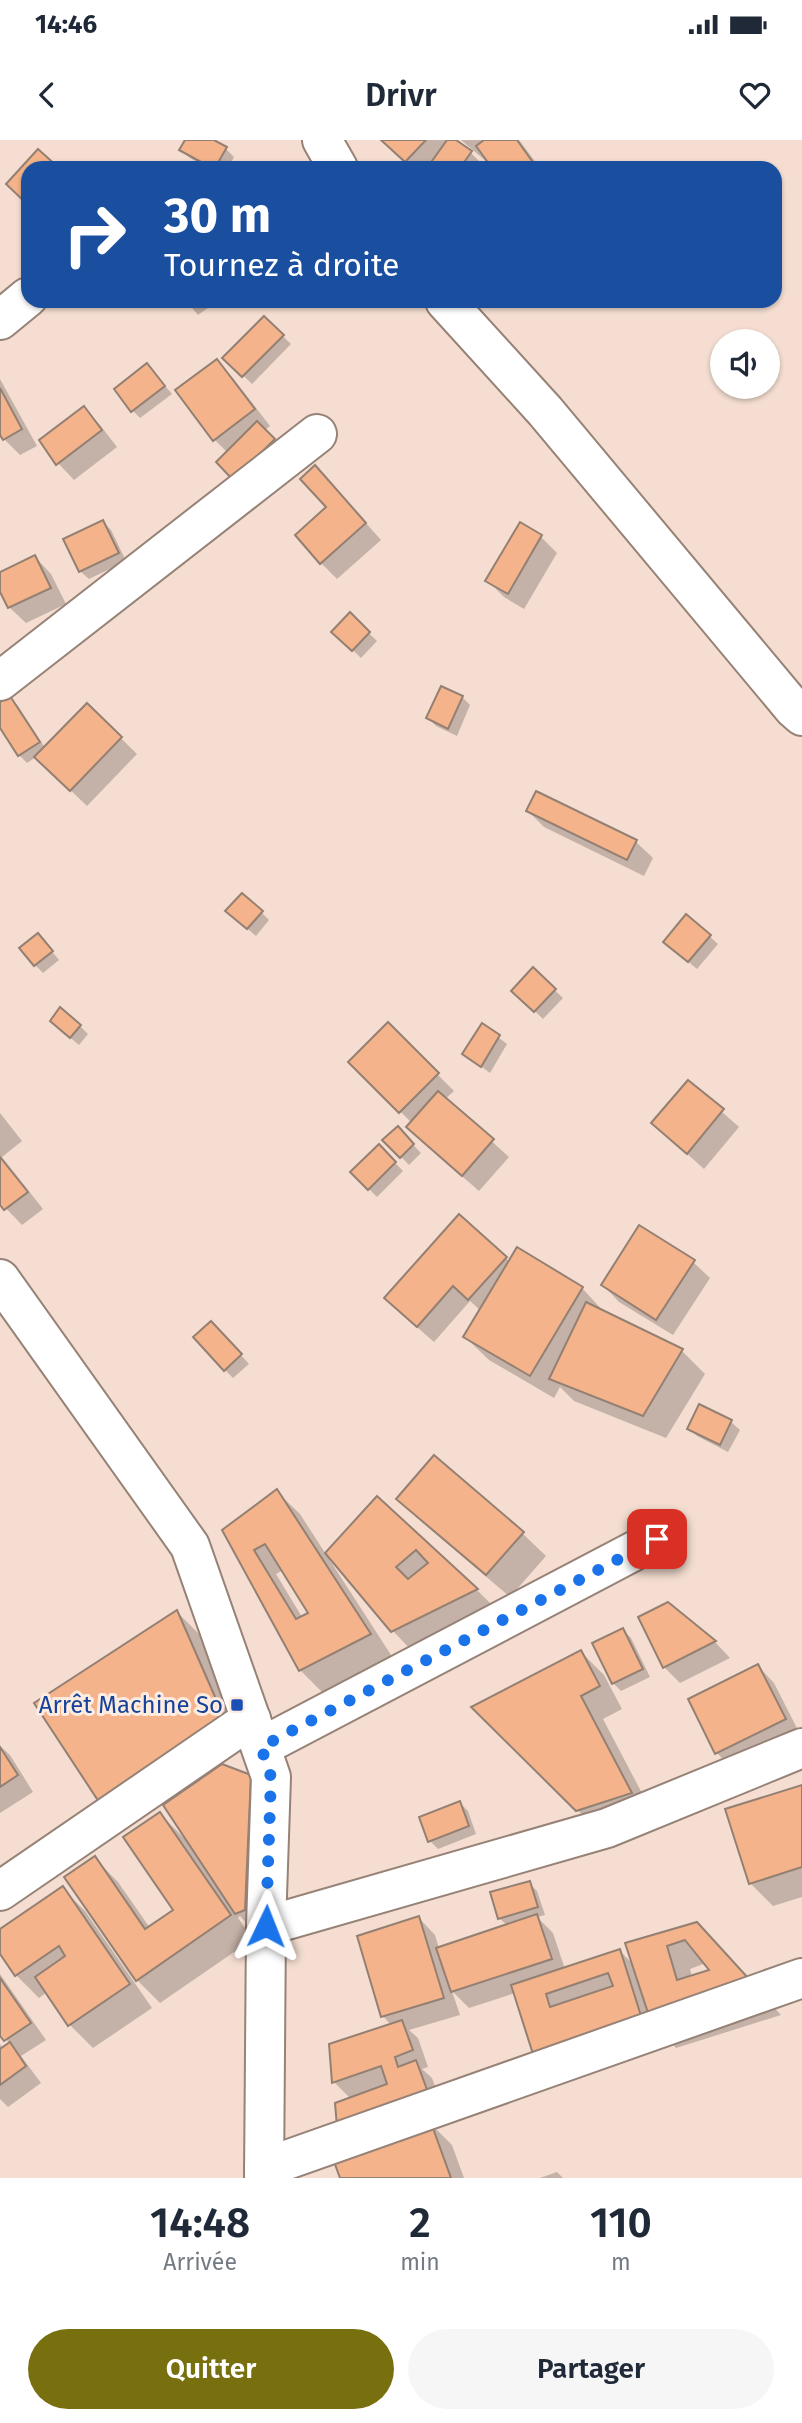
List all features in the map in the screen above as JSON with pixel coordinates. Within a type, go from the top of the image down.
[{"type":"street","points":[[322,140],[334,161]]},
{"type":"street","points":[[0,320],[21,304]]},
{"type":"street","points":[[451,308],[545,411],[802,716]]},
{"type":"street","points":[[0,681],[317,434]]},
{"type":"street","points":[[0,1279],[190,1546],[271,1777],[266,1926],[264,2173],[802,1978]]},
{"type":"street","points":[[0,1891],[256,1733],[657,1539]]},
{"type":"street","points":[[266,1926],[607,1828],[802,1748]]},
{"type":"building","points":[[185,140],[214,140],[227,147],[219,161],[199,161],[179,150]]},
{"type":"building","points":[[381,140],[426,140],[404,161]]},
{"type":"building","points":[[447,140],[456,140],[472,151],[465,161],[432,161]]},
{"type":"building","points":[[484,140],[517,140],[532,161],[487,161],[476,146]]},
{"type":"building","points":[[38,149],[51,161],[27,161]]},
{"type":"building","points":[[21,168],[21,198],[6,184]]},
{"type":"building","points":[[264,316],[284,335],[242,377],[222,358]]},
{"type":"building","points":[[217,359],[255,409],[213,441],[175,390]]},
{"type":"building","points":[[147,363],[165,386],[131,412],[114,389]]},
{"type":"building","points":[[0,388],[22,429],[3,440],[0,435]]},
{"type":"building","points":[[84,406],[102,430],[56,465],[39,440]]},
{"type":"building","points":[[257,421],[275,439],[233,480],[216,462]]},
{"type":"building","points":[[315,465],[366,523],[320,564],[295,535],[326,507],[300,479]]},
{"type":"building","points":[[103,520],[119,553],[79,572],[63,539]]},
{"type":"building","points":[[520,522],[542,535],[508,594],[485,581]]},
{"type":"building","points":[[35,555],[51,588],[8,608],[0,592],[0,572]]},
{"type":"building","points":[[350,612],[370,632],[352,651],[331,632]]},
{"type":"building","points":[[441,686],[463,696],[448,729],[426,718]]},
{"type":"building","points":[[10,696],[40,742],[18,756],[0,728],[0,702]]},
{"type":"building","points":[[87,703],[122,737],[70,791],[34,757]]},
{"type":"building","points":[[536,791],[637,840],[627,860],[526,811]]},
{"type":"building","points":[[242,893],[263,911],[247,929],[225,911]]},
{"type":"building","points":[[686,914],[711,935],[688,962],[663,942]]},
{"type":"building","points":[[38,933],[53,951],[34,966],[19,948]]},
{"type":"building","points":[[533,967],[556,989],[534,1012],[511,991]]},
{"type":"building","points":[[60,1007],[81,1025],[70,1038],[50,1021]]},
{"type":"building","points":[[388,1022],[439,1073],[399,1113],[348,1062]]},
{"type":"building","points":[[482,1023],[500,1035],[481,1067],[462,1054]]},
{"type":"building","points":[[688,1080],[724,1109],[687,1154],[651,1123]]},
{"type":"building","points":[[438,1091],[494,1139],[462,1176],[406,1127]]},
{"type":"building","points":[[398,1126],[414,1144],[400,1158],[382,1140]]},
{"type":"building","points":[[379,1144],[396,1162],[368,1190],[350,1172]]},
{"type":"building","points":[[0,1157],[28,1192],[4,1210],[0,1205]]},
{"type":"building","points":[[459,1214],[507,1257],[468,1300],[453,1286],[417,1327],[384,1298]]},
{"type":"building","points":[[639,1225],[695,1260],[656,1320],[601,1285]]},
{"type":"building","points":[[517,1247],[583,1287],[530,1376],[463,1337]]},
{"type":"building","points":[[586,1302],[683,1349],[643,1416],[549,1379]]},
{"type":"building","points":[[211,1321],[242,1354],[224,1371],[193,1337]]},
{"type":"building","points":[[699,1404],[732,1420],[720,1445],[687,1429]]},
{"type":"building","points":[[434,1455],[524,1532],[486,1575],[396,1499]]},
{"type":"building","points":[[277,1489],[371,1634],[299,1671],[222,1530]],"holes":[[[265,1544],[308,1613],[296,1619],[254,1550]]]},
{"type":"building","points":[[377,1496],[478,1589],[391,1632],[325,1553]],"holes":[[[416,1550],[428,1563],[408,1579],[396,1567]]]},
{"type":"building","points":[[668,1602],[716,1641],[663,1668],[638,1617]]},
{"type":"building","points":[[177,1610],[223,1715],[99,1802],[34,1703]]},
{"type":"building","points":[[623,1628],[643,1669],[612,1684],[592,1643]]},
{"type":"building","points":[[581,1650],[600,1686],[581,1696],[632,1793],[576,1811],[471,1707]]},
{"type":"building","points":[[758,1664],[786,1719],[715,1754],[688,1699]]},
{"type":"building","points":[[0,1747],[18,1775],[0,1787]]},
{"type":"building","points":[[222,1764],[251,1775],[245,1910],[235,1914],[163,1805]]},
{"type":"building","points":[[802,1785],[802,1867],[749,1884],[725,1809]]},
{"type":"building","points":[[460,1801],[469,1826],[428,1842],[419,1817]]},
{"type":"building","points":[[160,1812],[231,1915],[136,1981],[64,1877],[95,1856],[145,1929],[173,1910],[123,1837]]},
{"type":"building","points":[[530,1881],[538,1907],[498,1919],[490,1892]]},
{"type":"building","points":[[63,1886],[130,1984],[68,2026],[35,1977],[65,1956],[59,1946],[15,1976],[0,1954],[0,1929]]},
{"type":"building","points":[[537,1914],[552,1959],[451,1992],[436,1948]]},
{"type":"building","points":[[419,1916],[444,1998],[381,2017],[357,1936]]},
{"type":"building","points":[[697,1922],[760,1991],[652,2025],[625,1943]],"holes":[[[685,1940],[709,1970],[677,1980],[667,1946]]]},
{"type":"building","points":[[620,1949],[642,2019],[533,2054],[511,1985]],"holes":[[[608,1973],[613,1986],[550,2007],[546,1994]]]},
{"type":"building","points":[[0,1978],[31,2023],[4,2041],[0,2036]]},
{"type":"building","points":[[402,2020],[413,2050],[395,2057],[398,2067],[416,2060],[429,2095],[337,2127],[335,2103],[387,2084],[381,2066],[332,2083],[329,2044]]},
{"type":"building","points":[[10,2042],[26,2066],[0,2085],[0,2049]]},
{"type":"building","points":[[430,2120],[451,2178],[340,2178],[332,2156]]},
{"type":"place","name":"Arrêt Machine So","points":[[237,1705]]},
{"type":"route","points":[[266,1926],[271,1777],[261,1747],[657,1539]]}]
